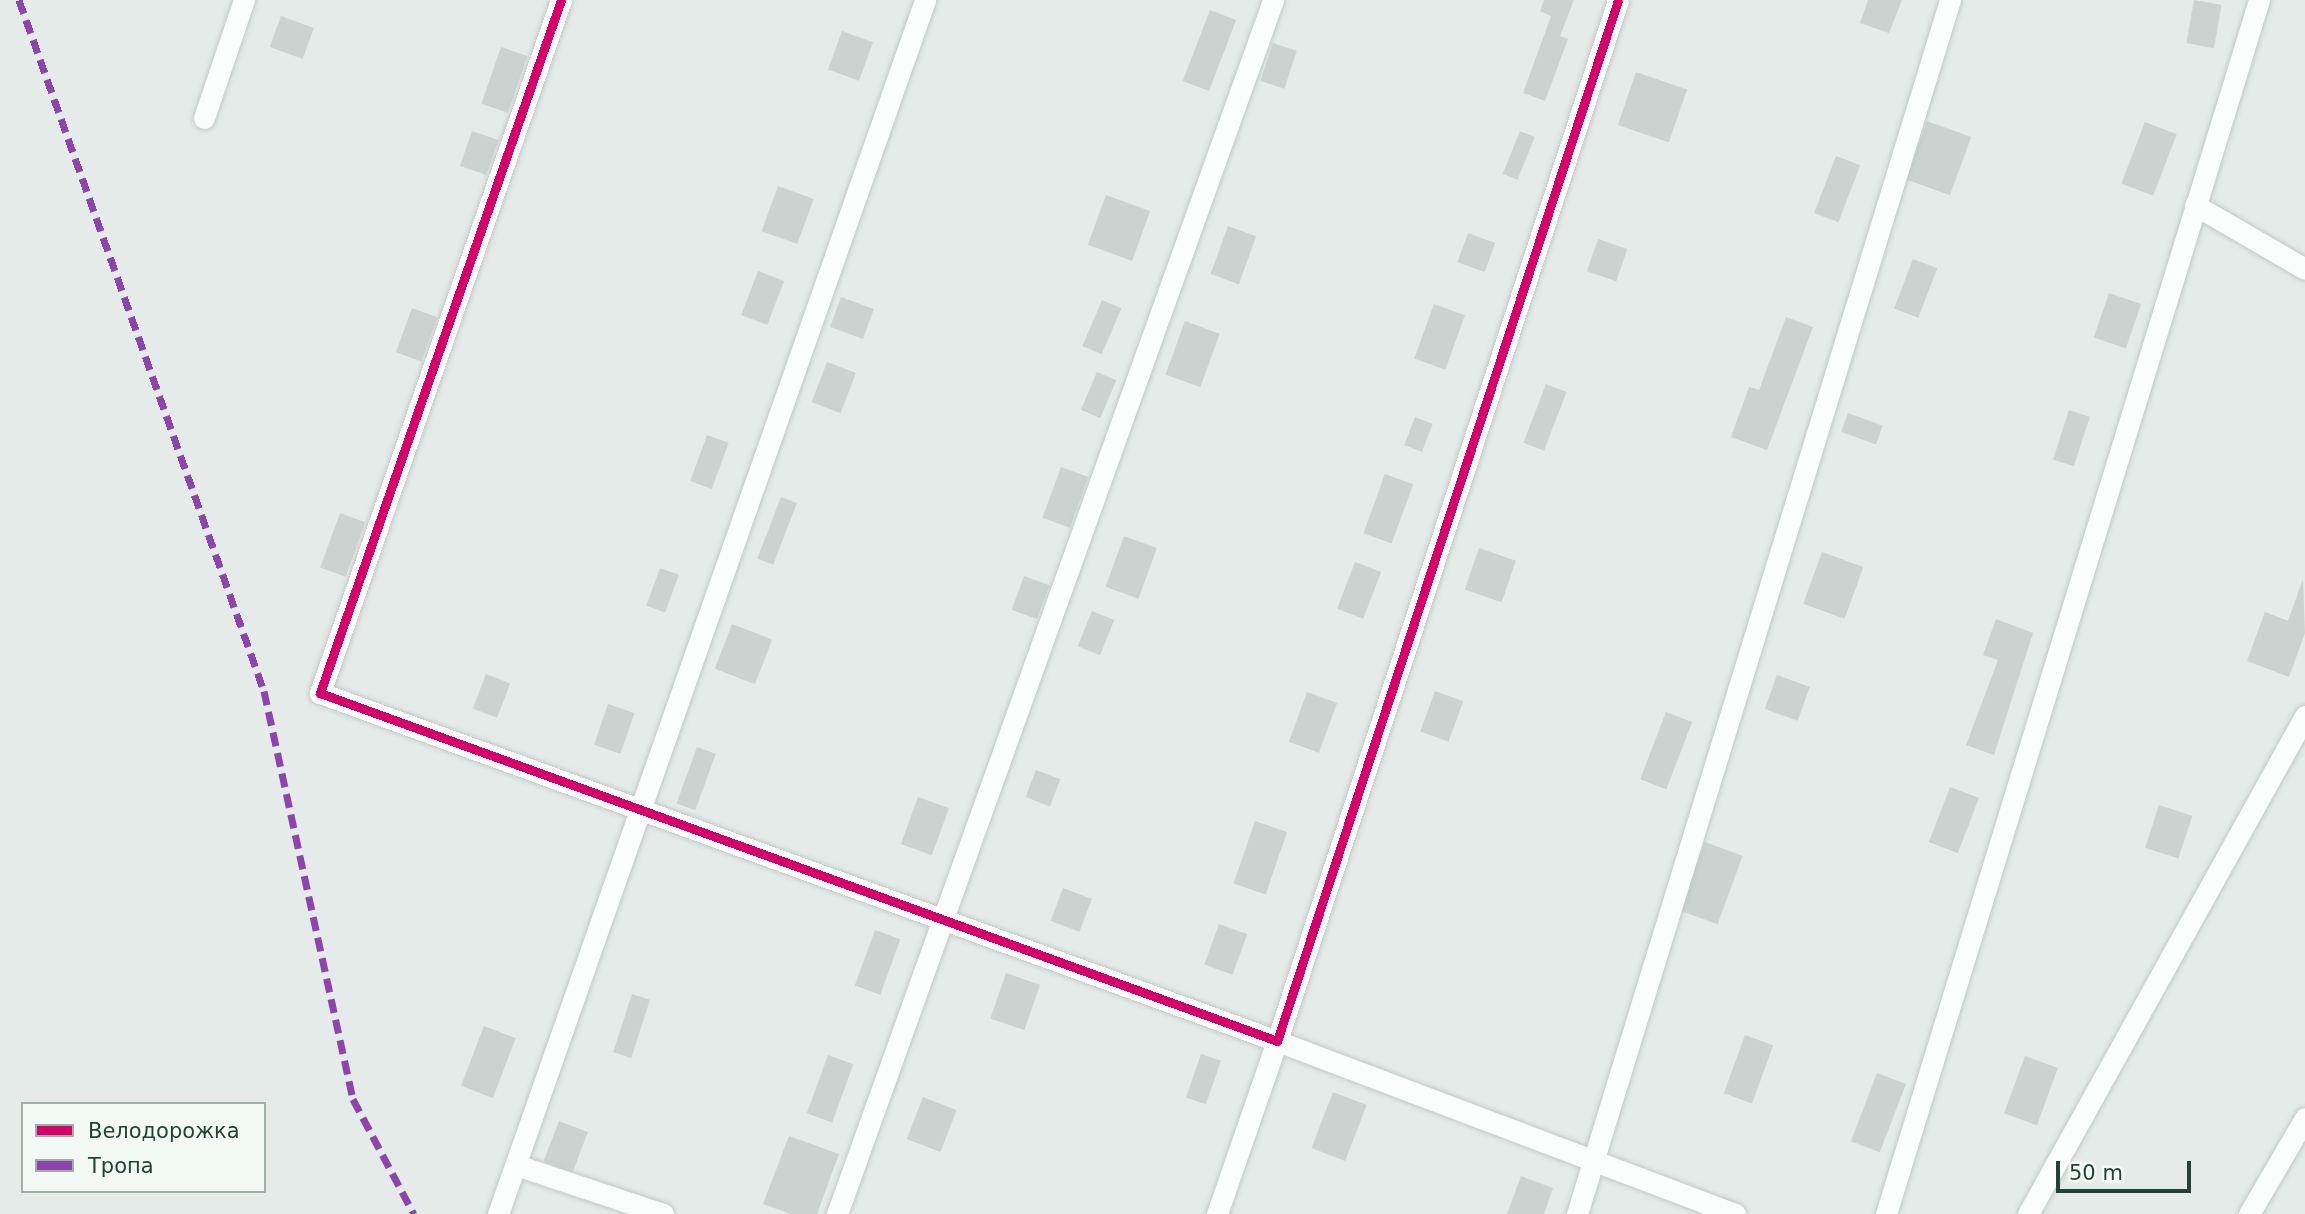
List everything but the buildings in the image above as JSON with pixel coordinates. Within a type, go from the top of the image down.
[{"type":"street","points":[[204,118],[244,0]]},
{"type":"street","points":[[561,0],[320,693],[943,917],[1735,1214]]},
{"type":"street","points":[[498,1214],[643,809],[925,0]]},
{"type":"street","points":[[837,1214],[1273,0]]},
{"type":"street","points":[[1217,1214],[1277,1041],[1619,0]]},
{"type":"street","points":[[1577,1214],[1950,0]]},
{"type":"street","points":[[1886,1214],[2259,0]]},
{"type":"street","points":[[2195,205],[2305,269]]},
{"type":"street","points":[[2028,1214],[2305,716]]},
{"type":"street","points":[[2249,1214],[2305,1118]]},
{"type":"street","points":[[516,1165],[663,1214]]},
{"type":"marked path","points":[[19,0],[264,691],[353,1099],[414,1214]]},
{"type":"cycle path","points":[[561,0],[320,693],[1277,1041],[1618,0]]}]
